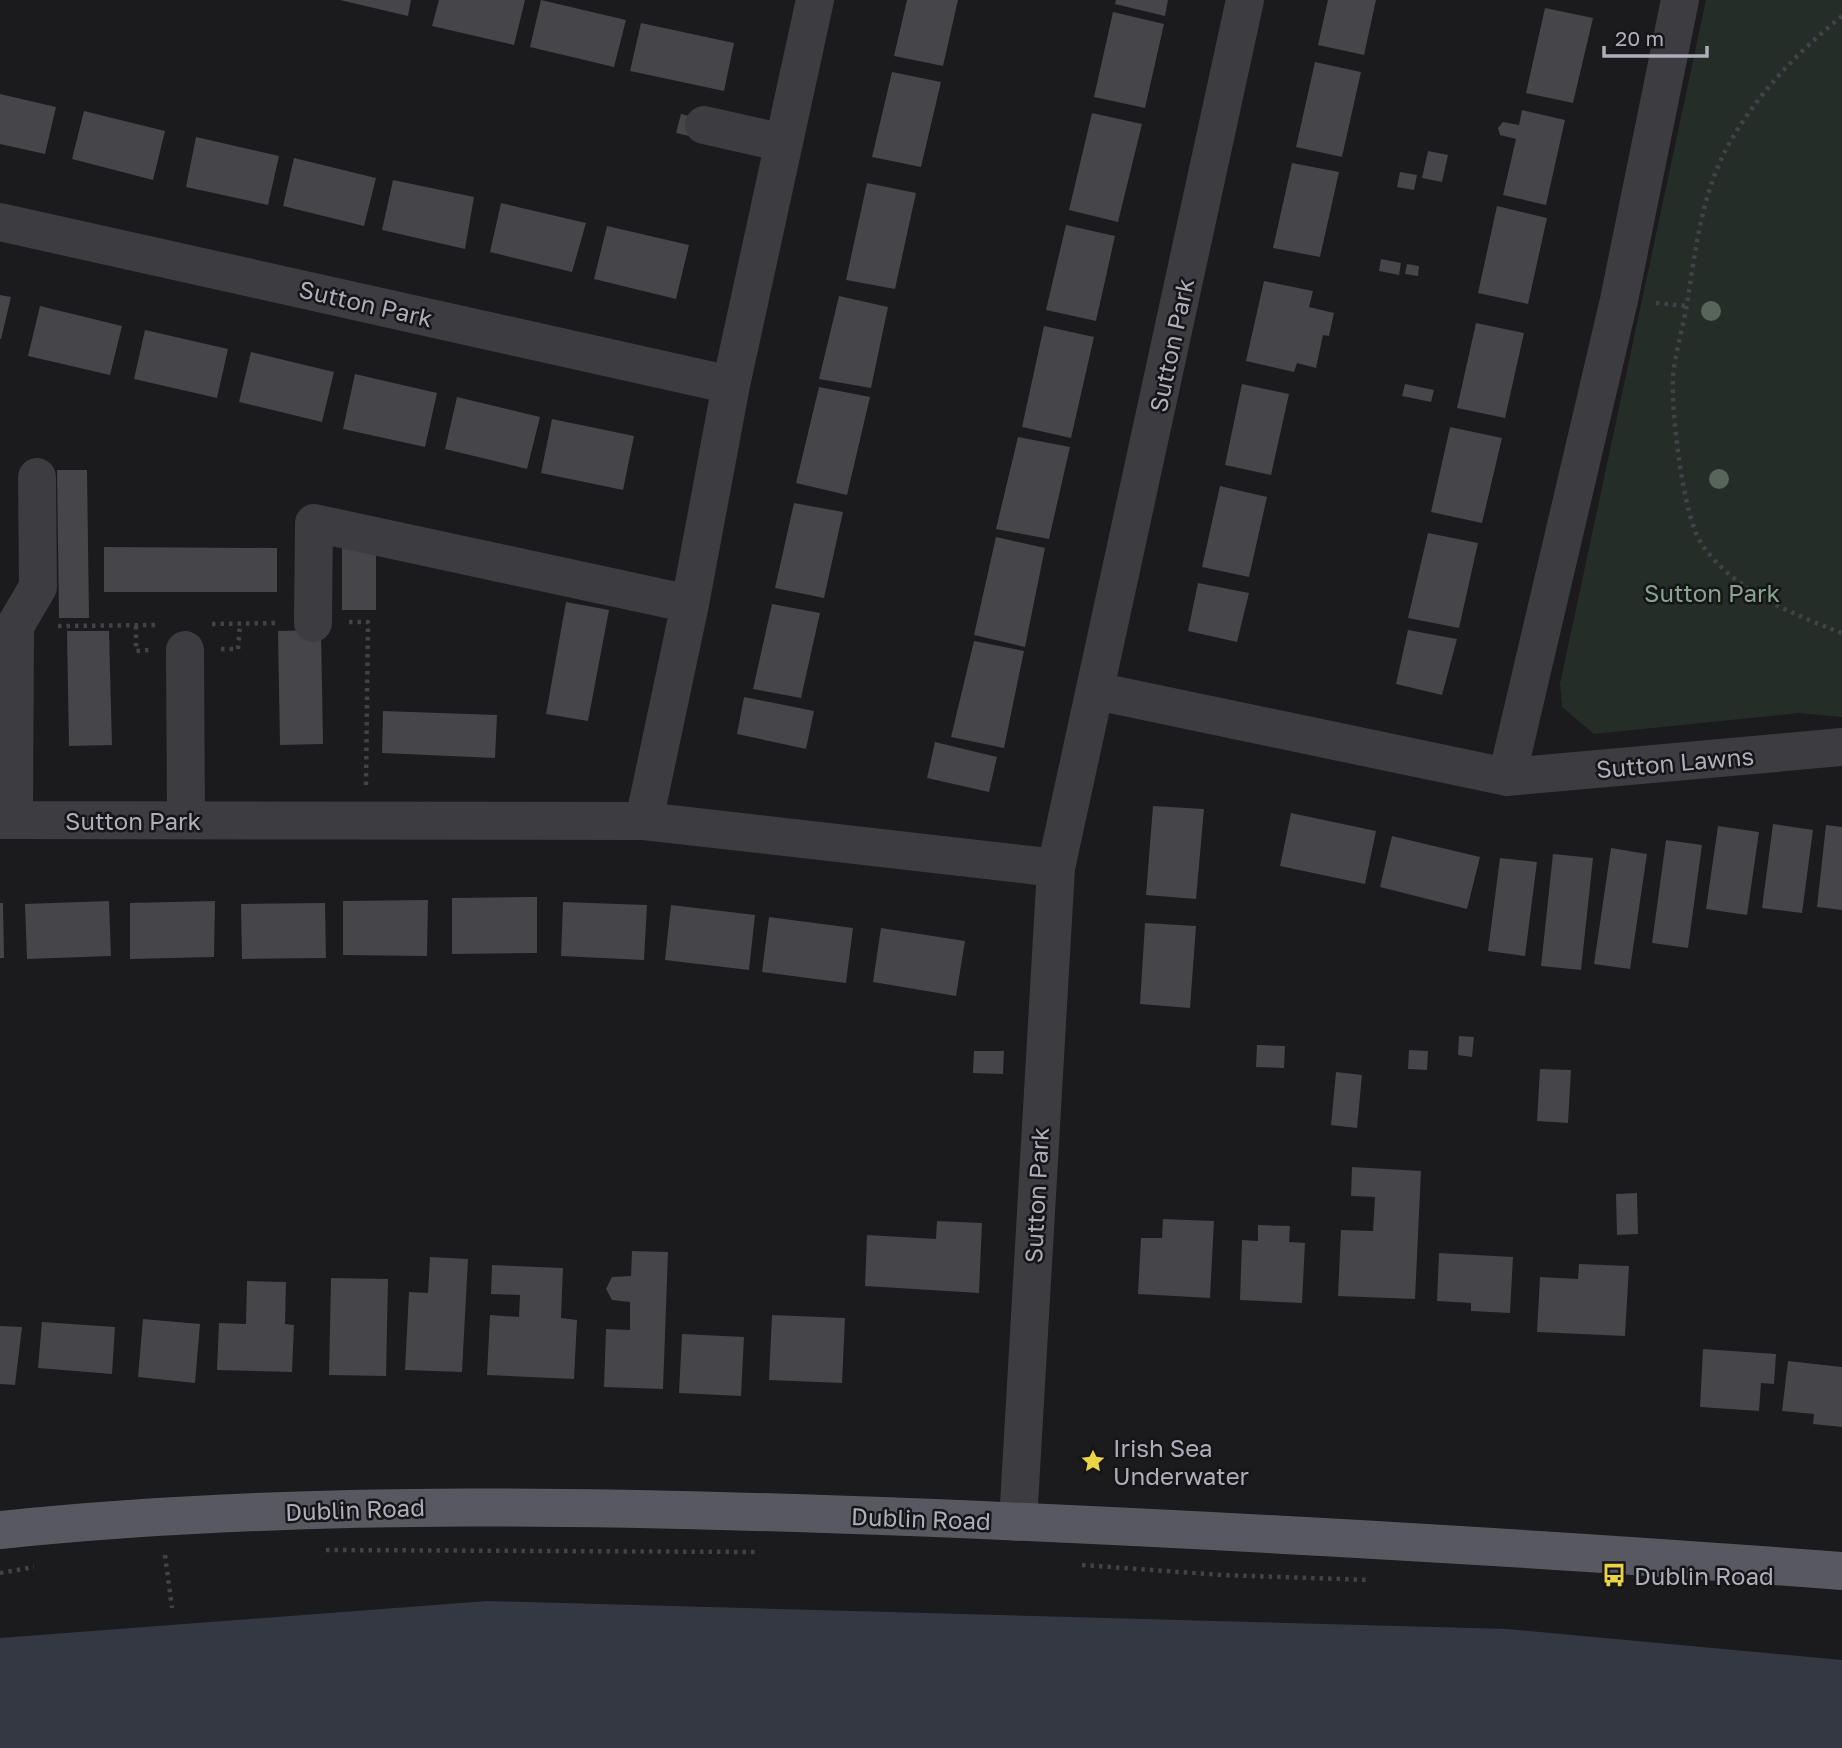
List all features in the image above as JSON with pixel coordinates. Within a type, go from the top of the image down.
[{"type":"main road","name":"Dublin Road","points":[[0,1530],[247,1512],[426,1507],[747,1511],[1526,1547],[1842,1571]]},
{"type":"street","points":[[644,821],[690,604],[731,384],[815,0]]},
{"type":"street","name":"Sutton Park","points":[[1018,1522],[1056,868],[1097,691],[1245,0]]},
{"type":"street","points":[[1097,691],[1507,777],[1619,300],[1680,0]]},
{"type":"street","points":[[704,125],[784,144]]},
{"type":"street","name":"Sutton Park","points":[[0,222],[731,384]]},
{"type":"street","points":[[7,820],[15,626],[38,587],[37,477]]},
{"type":"street","points":[[313,623],[314,523],[690,604]]},
{"type":"street","points":[[183,633],[186,820]]},
{"type":"street","name":"Sutton Lawns","points":[[1507,777],[1842,747]]},
{"type":"street","name":"Sutton Park","points":[[7,820],[644,821],[1056,868]]},
{"type":"path","points":[[1842,16],[1785,65],[1732,138],[1698,227],[1673,378],[1686,501],[1700,542],[1733,578],[1793,615],[1842,633]]},
{"type":"path","points":[[15,626],[183,633],[313,623],[368,622],[366,820]]},
{"type":"path","points":[[316,1550],[769,1552]]},
{"type":"path","points":[[151,1556],[167,1555],[172,1608]]},
{"type":"path","points":[[0,1573],[46,1564]]},
{"type":"path","points":[[1073,1564],[1222,1575],[1376,1580]]},
{"type":"green space","name":"Sutton Park","points":[[1706,0],[1842,0],[1842,717],[1799,713],[1594,734],[1562,707],[1560,684]]},
{"type":"shaded area","points":[[487,1601],[1508,1629],[1842,1660],[1842,1748],[0,1748],[0,1638]]},
{"type":"building","points":[[340,0],[411,0],[408,16]]},
{"type":"building","points":[[439,0],[525,0],[514,45],[432,26]]},
{"type":"building","points":[[541,0],[626,20],[614,67],[530,47]]},
{"type":"building","points":[[907,0],[958,0],[943,66],[894,56]]},
{"type":"building","points":[[1116,0],[1168,0],[1165,16],[1115,4]]},
{"type":"building","points":[[1328,0],[1376,0],[1364,55],[1318,45]]},
{"type":"building","points":[[1545,8],[1593,18],[1573,103],[1526,93]]},
{"type":"building","points":[[1113,12],[1164,24],[1145,108],[1094,97]]},
{"type":"building","points":[[641,23],[734,43],[724,91],[630,71]]},
{"type":"building","points":[[1315,62],[1361,72],[1342,157],[1296,147]]},
{"type":"building","points":[[892,72],[941,82],[921,167],[872,157]]},
{"type":"building","points":[[0,94],[56,107],[45,154],[0,144]]},
{"type":"building","points":[[1522,110],[1565,120],[1546,205],[1503,195],[1516,139],[1500,135],[1498,128],[1503,122],[1519,125]]},
{"type":"building","points":[[84,111],[165,131],[153,180],[72,159]]},
{"type":"building","points":[[1092,113],[1142,124],[1118,222],[1069,210]]},
{"type":"building","points":[[681,114],[698,118],[694,137],[676,133]]},
{"type":"building","points":[[196,137],[279,156],[268,205],[186,187]]},
{"type":"building","points":[[1428,151],[1448,155],[1442,182],[1422,178]]},
{"type":"building","points":[[294,158],[376,178],[364,226],[283,206]]},
{"type":"building","points":[[1292,163],[1339,172],[1320,257],[1273,248]]},
{"type":"building","points":[[1400,172],[1417,175],[1414,190],[1397,187]]},
{"type":"building","points":[[393,180],[474,197],[465,249],[382,230]]},
{"type":"building","points":[[867,183],[916,193],[895,289],[846,280]]},
{"type":"building","points":[[501,203],[586,223],[572,272],[490,252]]},
{"type":"building","points":[[1497,206],[1547,218],[1528,304],[1478,293]]},
{"type":"building","points":[[1066,225],[1115,236],[1096,321],[1046,310]]},
{"type":"building","points":[[607,226],[689,245],[676,299],[594,279]]},
{"type":"building","points":[[1381,259],[1401,263],[1399,275],[1379,271]]},
{"type":"building","points":[[1407,264],[1419,266],[1418,276],[1405,274]]},
{"type":"building","points":[[1264,281],[1313,291],[1309,307],[1334,313],[1329,336],[1323,335],[1316,368],[1297,363],[1294,372],[1246,361]]},
{"type":"building","points":[[0,295],[11,297],[1,339],[0,339]]},
{"type":"building","points":[[839,296],[888,307],[871,388],[819,379]]},
{"type":"building","points":[[40,306],[122,326],[110,375],[28,356]]},
{"type":"building","points":[[1476,323],[1524,333],[1505,418],[1457,408]]},
{"type":"building","points":[[1044,326],[1094,337],[1071,438],[1022,427]]},
{"type":"building","points":[[145,330],[228,349],[217,398],[134,379]]},
{"type":"building","points":[[251,352],[334,372],[322,422],[239,402]]},
{"type":"building","points":[[355,374],[437,393],[425,447],[343,429]]},
{"type":"building","points":[[1242,384],[1289,394],[1271,475],[1225,465]]},
{"type":"building","points":[[1405,384],[1434,390],[1431,402],[1402,396]]},
{"type":"building","points":[[819,387],[870,397],[847,495],[796,483]]},
{"type":"building","points":[[457,397],[540,417],[527,469],[445,449]]},
{"type":"building","points":[[552,419],[634,436],[623,490],[541,473]]},
{"type":"building","points":[[1450,427],[1502,438],[1482,523],[1431,512]]},
{"type":"building","points":[[1018,437],[1070,447],[1049,539],[996,529]]},
{"type":"building","points":[[57,470],[87,470],[89,618],[59,618]]},
{"type":"building","points":[[1220,486],[1267,497],[1249,577],[1202,567]]},
{"type":"building","points":[[794,503],[843,512],[824,598],[775,588]]},
{"type":"building","points":[[1428,533],[1478,543],[1459,628],[1408,618]]},
{"type":"building","points":[[996,537],[1045,548],[1025,647],[974,635]]},
{"type":"building","points":[[342,538],[376,538],[376,610],[342,610]]},
{"type":"building","points":[[104,547],[277,548],[277,592],[104,592]]},
{"type":"building","points":[[1198,583],[1249,593],[1237,642],[1188,631]]},
{"type":"building","points":[[566,602],[609,610],[588,721],[546,714]]},
{"type":"building","points":[[772,604],[820,613],[801,698],[753,689]]},
{"type":"building","points":[[321,630],[323,744],[280,745],[278,631]]},
{"type":"building","points":[[1408,630],[1457,639],[1442,695],[1396,684]]},
{"type":"building","points":[[67,631],[109,631],[112,745],[69,746]]},
{"type":"building","points":[[974,641],[1024,651],[1004,748],[951,737]]},
{"type":"building","points":[[744,697],[814,711],[806,749],[737,734]]},
{"type":"building","points":[[383,711],[497,715],[495,758],[382,753]]},
{"type":"building","points":[[935,742],[997,757],[989,792],[927,778]]},
{"type":"building","points":[[1153,806],[1204,809],[1196,899],[1146,895]]},
{"type":"building","points":[[1291,813],[1376,831],[1365,884],[1280,866]]},
{"type":"building","points":[[1773,824],[1813,830],[1802,913],[1762,908]]},
{"type":"building","points":[[1826,825],[1842,827],[1842,910],[1817,907]]},
{"type":"building","points":[[1718,826],[1759,832],[1747,915],[1706,909]]},
{"type":"building","points":[[1392,836],[1480,857],[1467,909],[1380,887]]},
{"type":"building","points":[[1666,840],[1702,845],[1688,948],[1652,943]]},
{"type":"building","points":[[1611,848],[1647,854],[1630,969],[1594,964]]},
{"type":"building","points":[[1553,854],[1593,858],[1581,970],[1541,966]]},
{"type":"building","points":[[1500,858],[1537,862],[1525,956],[1488,951]]},
{"type":"building","points":[[537,897],[537,953],[452,954],[452,898]]},
{"type":"building","points":[[428,900],[427,956],[343,955],[343,901]]},
{"type":"building","points":[[109,901],[111,956],[27,959],[25,904]]},
{"type":"building","points":[[215,901],[214,957],[130,959],[130,903]]},
{"type":"building","points":[[563,902],[647,905],[644,960],[561,956]]},
{"type":"building","points":[[0,903],[3,903],[4,958],[0,958]]},
{"type":"building","points":[[325,903],[326,958],[242,959],[241,904]]},
{"type":"building","points":[[671,905],[755,915],[749,970],[665,960]]},
{"type":"building","points":[[769,917],[853,928],[846,983],[762,972]]},
{"type":"building","points":[[1145,923],[1196,926],[1190,1008],[1140,1004]]},
{"type":"building","points":[[881,928],[965,941],[956,996],[873,982]]},
{"type":"building","points":[[1459,1036],[1474,1037],[1472,1057],[1458,1055]]},
{"type":"building","points":[[1257,1045],[1285,1046],[1284,1068],[1256,1067]]},
{"type":"building","points":[[1409,1050],[1428,1051],[1427,1070],[1408,1069]]},
{"type":"building","points":[[974,1051],[1004,1051],[1003,1074],[973,1073]]},
{"type":"building","points":[[1540,1069],[1571,1070],[1568,1123],[1537,1121]]},
{"type":"building","points":[[1336,1072],[1362,1075],[1357,1128],[1331,1125]]},
{"type":"building","points":[[1352,1167],[1421,1171],[1415,1299],[1338,1296],[1341,1230],[1373,1231],[1375,1197],[1351,1196]]},
{"type":"building","points":[[1637,1193],[1638,1234],[1617,1235],[1616,1194]]},
{"type":"building","points":[[1163,1219],[1214,1221],[1210,1298],[1138,1294],[1141,1238],[1162,1238]]},
{"type":"building","points":[[937,1221],[982,1223],[979,1293],[865,1286],[867,1235],[936,1239]]},
{"type":"building","points":[[1258,1225],[1290,1226],[1289,1242],[1305,1243],[1302,1303],[1240,1300],[1242,1240],[1258,1241]]},
{"type":"building","points":[[632,1251],[668,1252],[663,1389],[604,1387],[606,1329],[630,1330],[630,1302],[612,1300],[606,1289],[612,1277],[631,1276]]},
{"type":"building","points":[[1439,1253],[1513,1257],[1510,1313],[1471,1311],[1471,1303],[1437,1301]]},
{"type":"building","points":[[430,1257],[468,1259],[462,1372],[405,1370],[409,1292],[428,1293]]},
{"type":"building","points":[[1579,1264],[1629,1266],[1625,1336],[1537,1332],[1540,1277],[1578,1279]]},
{"type":"building","points":[[492,1265],[563,1268],[561,1318],[577,1320],[574,1379],[487,1375],[490,1315],[519,1317],[520,1295],[491,1294]]},
{"type":"building","points":[[331,1278],[388,1279],[386,1376],[329,1375]]},
{"type":"building","points":[[247,1281],[286,1282],[285,1324],[294,1325],[292,1372],[217,1370],[219,1323],[246,1324]]},
{"type":"building","points":[[772,1315],[845,1318],[842,1383],[769,1380]]},
{"type":"building","points":[[143,1319],[200,1324],[195,1383],[138,1377]]},
{"type":"building","points":[[42,1322],[115,1327],[112,1374],[38,1368]]},
{"type":"building","points":[[0,1326],[22,1327],[15,1385],[0,1384]]},
{"type":"building","points":[[682,1334],[744,1337],[741,1396],[679,1393]]},
{"type":"building","points":[[1703,1349],[1776,1354],[1774,1384],[1761,1383],[1759,1411],[1700,1407]]},
{"type":"building","points":[[1788,1361],[1842,1367],[1842,1427],[1813,1424],[1814,1414],[1782,1411]]},
{"type":"place","name":"Irish Sea Underwater","points":[[1093,1461]]},
{"type":"place","name":"Dublin Road","points":[[1614,1575]]}]
